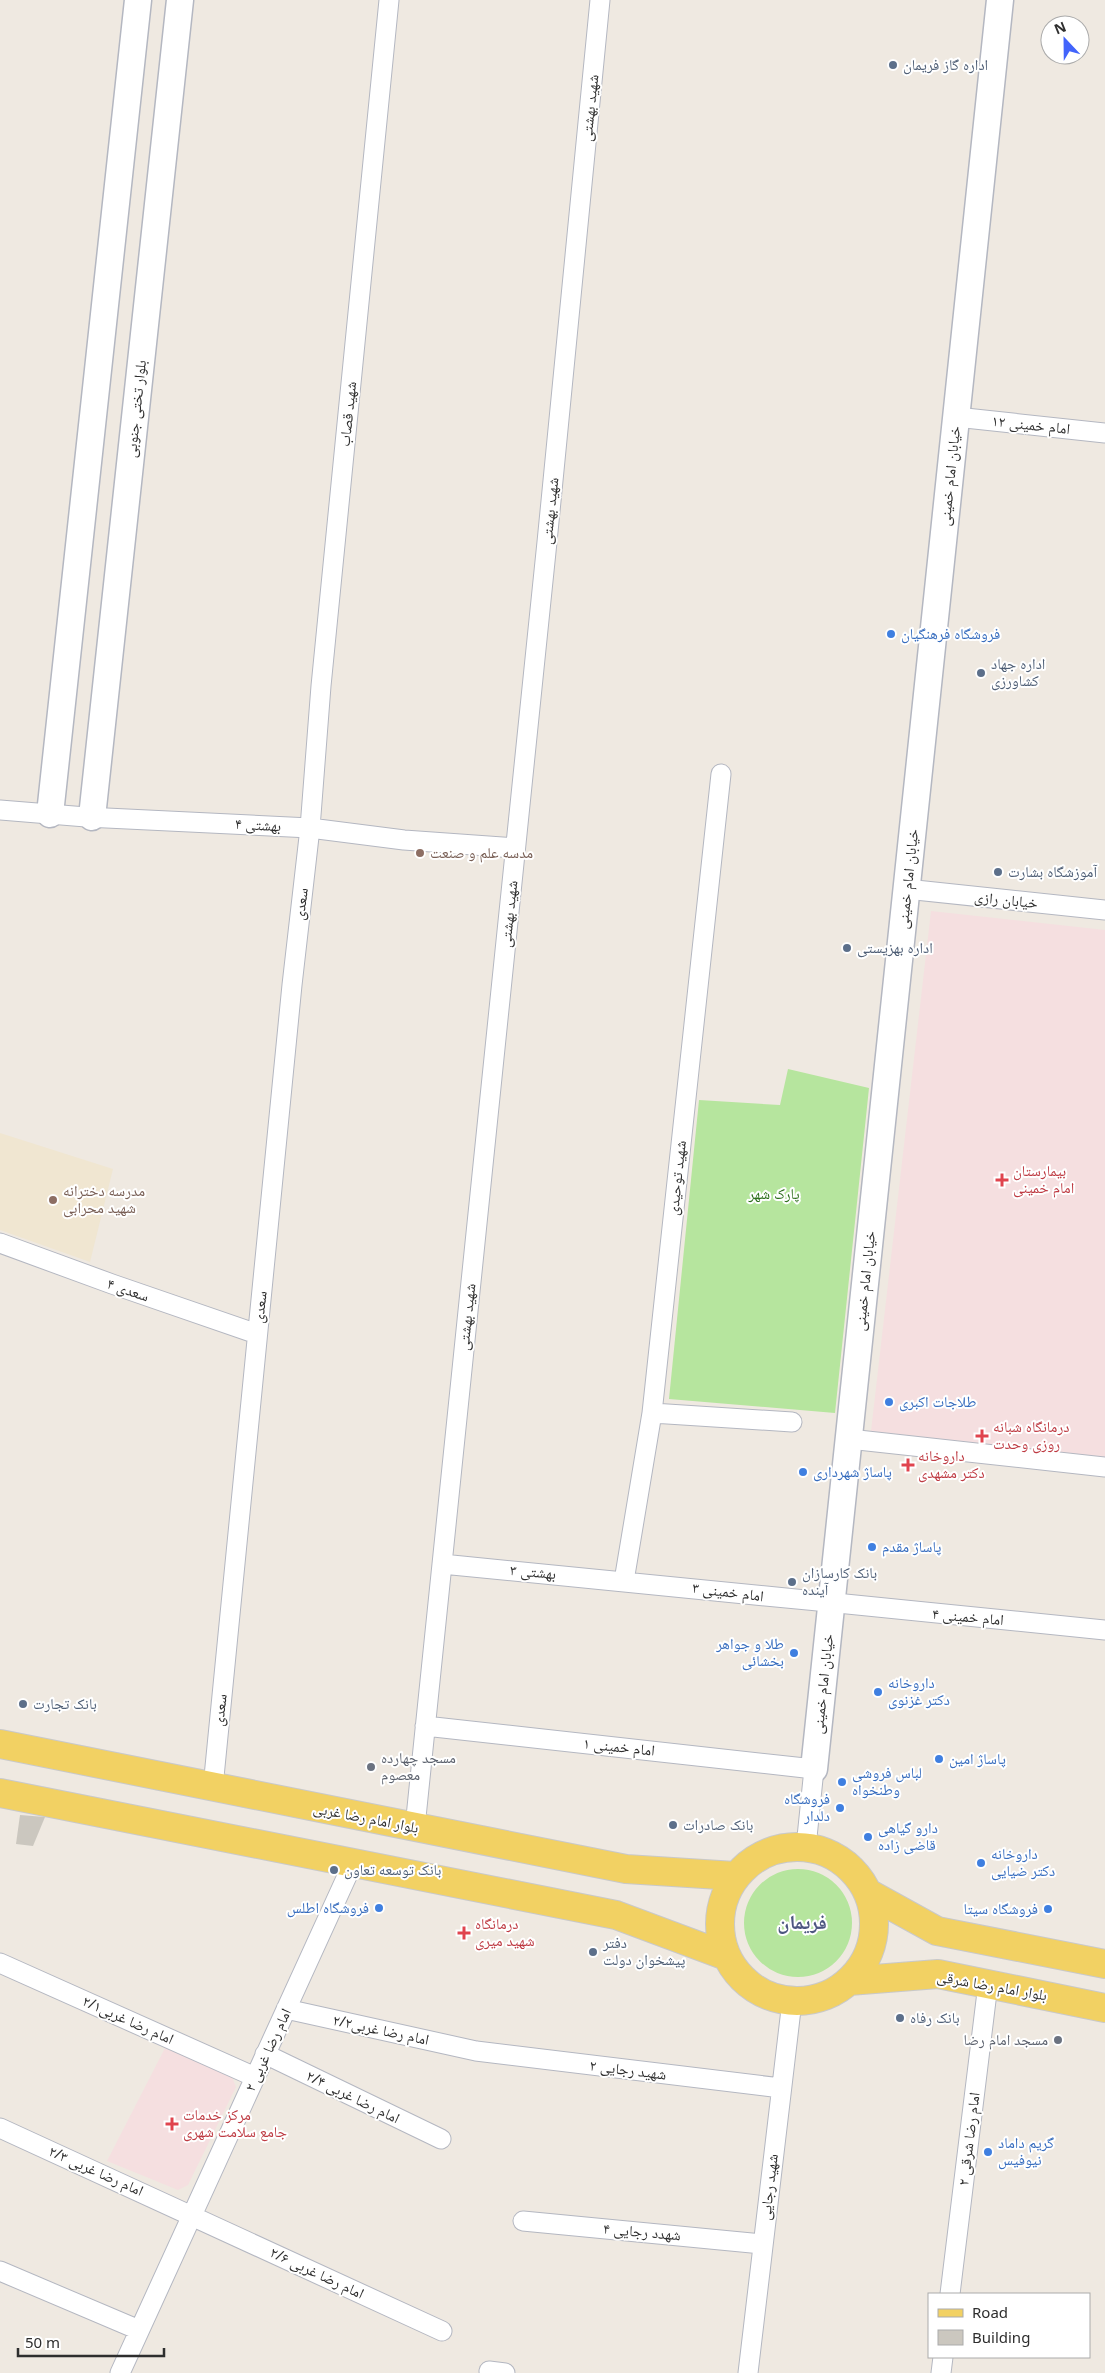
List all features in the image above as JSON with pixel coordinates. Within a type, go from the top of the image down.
[{"type":"main road","name":"بلوار امام رضا غربی","points":[[0,1744],[626,1869],[735,1876]]},
{"type":"main road","points":[[0,1793],[616,1915],[726,1956]]},
{"type":"main road","points":[[806,1847],[832,1854],[853,1870],[868,1893],[874,1916],[873,1940],[864,1963],[849,1981],[829,1995],[811,2001],[792,2001],[757,1989],[741,1978],[726,1956],[719,1929],[722,1901],[735,1876],[755,1858],[779,1848],[806,1847]]},
{"type":"main road","points":[[868,1893],[937,1931],[1105,1964]]},
{"type":"main road","name":"بلوار امام رضا شرقی","points":[[849,1981],[938,1974],[1105,2008]]},
{"type":"street","points":[[50,814],[138,0]]},
{"type":"street","name":"بلوار تختی جنوبی","points":[[92,818],[180,0]]},
{"type":"street","name":"شهید قصاب","points":[[310,828],[322,676],[389,0]]},
{"type":"street","name":"شهید بهشتی","points":[[414,1827],[516,848],[600,0]]},
{"type":"street","name":"خیابان امام خمینی","points":[[806,1847],[1000,0]]},
{"type":"street","name":"امام خمینی ۱۲","points":[[956,416],[1105,433]]},
{"type":"street","name":"شهید توحیدی","points":[[624,1581],[652,1413],[721,774]]},
{"type":"street","name":"بهشتی ۴","points":[[0,810],[92,818],[310,828],[404,840],[516,848]]},
{"type":"street","name":"سعدی","points":[[213,1787],[292,985],[310,828]]},
{"type":"street","name":"خیابان رازی","points":[[906,890],[1105,910]]},
{"type":"street","name":"سعدی ۴","points":[[0,1243],[257,1334]]},
{"type":"street","points":[[652,1413],[792,1422]]},
{"type":"street","points":[[849,1439],[1105,1467]]},
{"type":"street","name":"بهشتی ۳","points":[[442,1564],[624,1581]]},
{"type":"street","name":"امام خمینی ۳","points":[[624,1581],[831,1604]]},
{"type":"street","name":"امام خمینی ۴","points":[[831,1604],[1105,1630]]},
{"type":"street","name":"امام خمینی ۱","points":[[425,1726],[814,1769]]},
{"type":"street","name":"امام رضا غربی ۲","points":[[120,2373],[353,1863]]},
{"type":"street","name":"امام رضا غربی۲/۱","points":[[0,1963],[255,2077]]},
{"type":"street","name":"امام رضا شرقی ۲","points":[[950,2293],[988,1984]]},
{"type":"street","name":"شهید رجایی","points":[[748,2373],[792,2001]]},
{"type":"street","name":"امام رضا غربی۲/۲","points":[[286,2009],[476,2051]]},
{"type":"street","name":"شهید رجایی ۲","points":[[476,2051],[781,2088]]},
{"type":"street","name":"امام رضا غربی ۲/۴","points":[[265,2054],[441,2139]]},
{"type":"street","name":"امام رضا غربی ۲/۳","points":[[0,2128],[192,2214]]},
{"type":"street","name":"امام رضا غربی ۲/۶","points":[[192,2214],[442,2331]]},
{"type":"street","name":"شهدد رجایی ۴","points":[[523,2221],[762,2244]]},
{"type":"street","points":[[0,2271],[139,2330]]},
{"type":"street","points":[[941,2373],[943,2358]]},
{"type":"shaded area","name":"بیمارستان امام خمینی","points":[[931,911],[1105,930],[1105,1457],[871,1431]]},
{"type":"shaded area","name":"مدرسه دخترانه شهید محرابی","points":[[0,1133],[113,1169],[90,1262],[0,1230]]},
{"type":"shaded area","name":"مرکز خدمات جامع سلامت شهری","points":[[165,2048],[232,2077],[236,2087],[188,2185],[178,2190],[107,2161]]},
{"type":"green space","name":"پارک شهر","points":[[788,1069],[869,1088],[835,1413],[669,1399],[699,1100],[780,1105]]},
{"type":"green space","points":[[798,1869],[819,1873],[836,1885],[848,1902],[852,1923],[848,1944],[836,1961],[819,1973],[798,1977],[777,1973],[760,1961],[748,1944],[744,1923],[748,1902],[760,1885],[777,1873]]},
{"type":"building","points":[[20,1815],[45,1817],[33,1846],[16,1844]]},
{"type":"place","name":"اداره گاز فریمان","points":[[893,65]]},
{"type":"place","name":"فروشگاه فرهنگیان","points":[[891,634]]},
{"type":"place","name":"اداره جهاد کشاورزی","points":[[981,673]]},
{"type":"place","name":"مدسه علم و صنعت","points":[[420,853]]},
{"type":"place","name":"آموزشگاه بشارت","points":[[998,872]]},
{"type":"place","name":"اداره بهزیستی","points":[[847,948]]},
{"type":"place","name":"بیمارستان امام خمینی","points":[[1002,1180]]},
{"type":"place","name":"مدرسه دخترانه شهید محرابی","points":[[53,1200]]},
{"type":"place","name":"طلاجات اکبری","points":[[889,1402]]},
{"type":"place","name":"درمانگاه شبانه روزی وحدت","points":[[982,1436]]},
{"type":"place","name":"داروخانه دکتر مشهدی","points":[[908,1465]]},
{"type":"place","name":"پاساژ شهرداری","points":[[803,1472]]},
{"type":"place","name":"پاساژ مقدم","points":[[872,1547]]},
{"type":"place","name":"بانک کارسازان آینده","points":[[792,1582]]},
{"type":"place","name":"طلا و جواهر بخشائی","points":[[794,1653]]},
{"type":"place","name":"داروخانه دکتر غزنوی","points":[[878,1692]]},
{"type":"place","name":"بانک تجارت","points":[[23,1704]]},
{"type":"place","name":"پاساژ امین","points":[[939,1759]]},
{"type":"place","name":"مسجد چهارده معصوم","points":[[371,1767]]},
{"type":"place","name":"لباس فروشی وطنخواه","points":[[842,1782]]},
{"type":"place","name":"فروشگاه دلدار","points":[[840,1808]]},
{"type":"place","name":"بانک صادرات","points":[[673,1825]]},
{"type":"place","name":"دارو گیاهی قاضی زاده","points":[[868,1837]]},
{"type":"place","name":"داروخانه دکتر ضیایی","points":[[981,1863]]},
{"type":"place","name":"بانک توسعه تعاون","points":[[334,1870]]},
{"type":"place","name":"فروشگاه اطلس","points":[[379,1908]]},
{"type":"place","name":"فروشگاه سیتا","points":[[1048,1909]]},
{"type":"place","name":"درمانگاه شهید میری","points":[[464,1933]]},
{"type":"place","name":"دفتر پیشخوان دولت","points":[[593,1952]]},
{"type":"place","name":"بانک رفاه","points":[[900,2018]]},
{"type":"place","name":"مسجد امام رضا","points":[[1058,2040]]},
{"type":"place","name":"مرکز خدمات جامع سلامت شهری","points":[[172,2124]]},
{"type":"place","name":"گریم داماد نیوفیس","points":[[988,2152]]},
{"type":"district","name":"فریمان","points":[[802,1922]]}]
